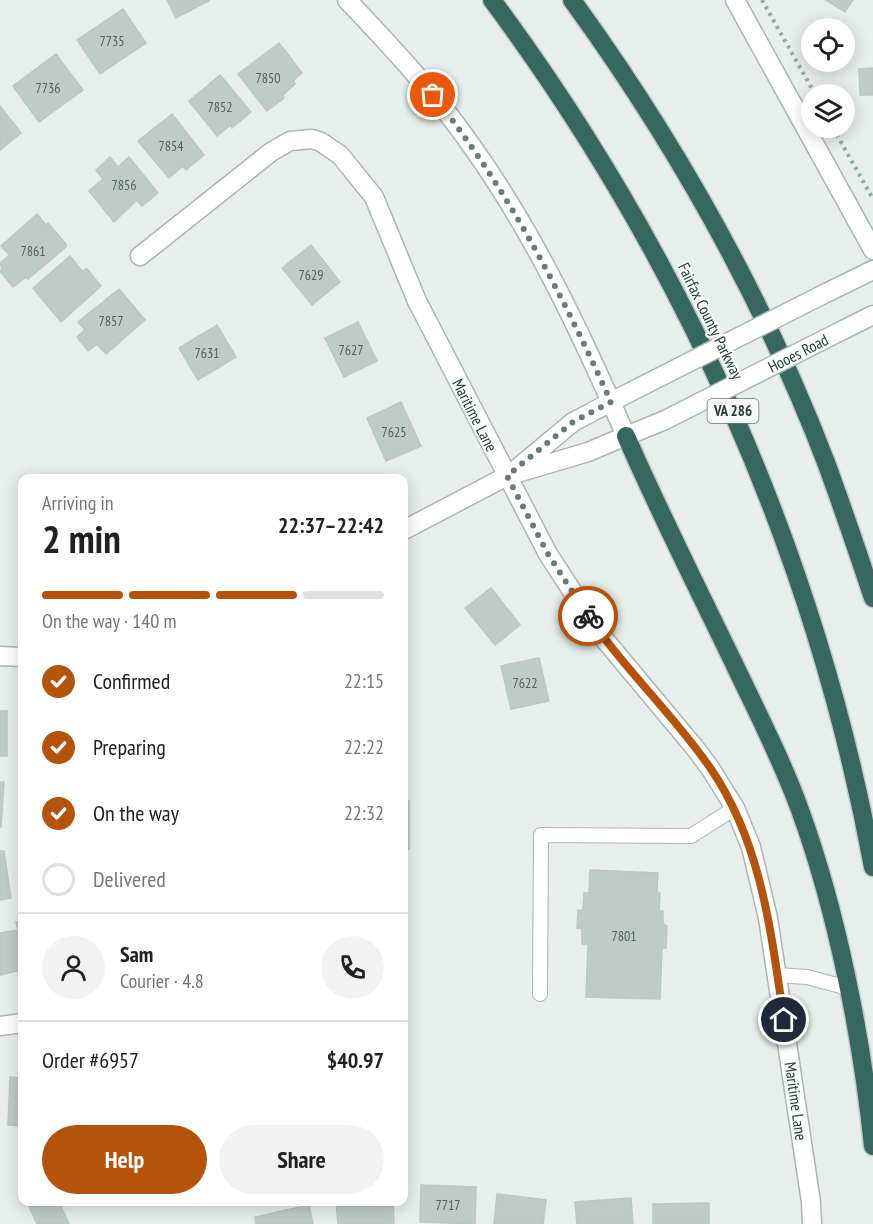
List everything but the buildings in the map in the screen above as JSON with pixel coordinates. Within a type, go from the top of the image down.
[{"type":"highway","name":"Fairfax County Parkway","points":[[492,0],[562,98],[637,221],[683,304],[740,424],[810,612],[846,738],[873,867]]},
{"type":"highway","points":[[572,0],[641,100],[703,204],[741,275],[802,405],[826,464],[873,598]]},
{"type":"highway","points":[[626,436],[801,810],[820,874],[848,988],[861,1058],[873,1146]]},
{"type":"street","points":[[347,0],[420,79],[467,138],[493,176],[534,245],[626,436]]},
{"type":"street","points":[[735,0],[873,250]]},
{"type":"street","name":"Maritime Lane","points":[[140,256],[280,145],[290,141],[312,139],[332,148],[374,197],[417,301],[548,554],[588,618],[710,768],[735,808],[744,828],[757,869],[768,918],[811,1202],[812,1224]]},
{"type":"street","points":[[408,529],[507,476],[573,422],[873,270]]},
{"type":"street","name":"Hooes Road","points":[[507,476],[588,452],[665,420],[873,315]]},
{"type":"street","points":[[0,656],[18,657]]},
{"type":"street","points":[[0,1026],[18,1024]]},
{"type":"lane","points":[[540,994],[541,835],[691,836],[735,808]]},
{"type":"lane","points":[[777,975],[807,977],[848,988]]},
{"type":"path","points":[[762,0],[809,84]]},
{"type":"path","points":[[839,138],[873,199]]},
{"type":"way so far","points":[[433,95],[467,138],[514,209],[552,279],[611,402],[573,422],[507,476],[548,554],[588,616]]},
{"type":"route","points":[[588,616],[600,634],[695,748],[735,808],[751,847],[763,894],[784,1020]]}]
